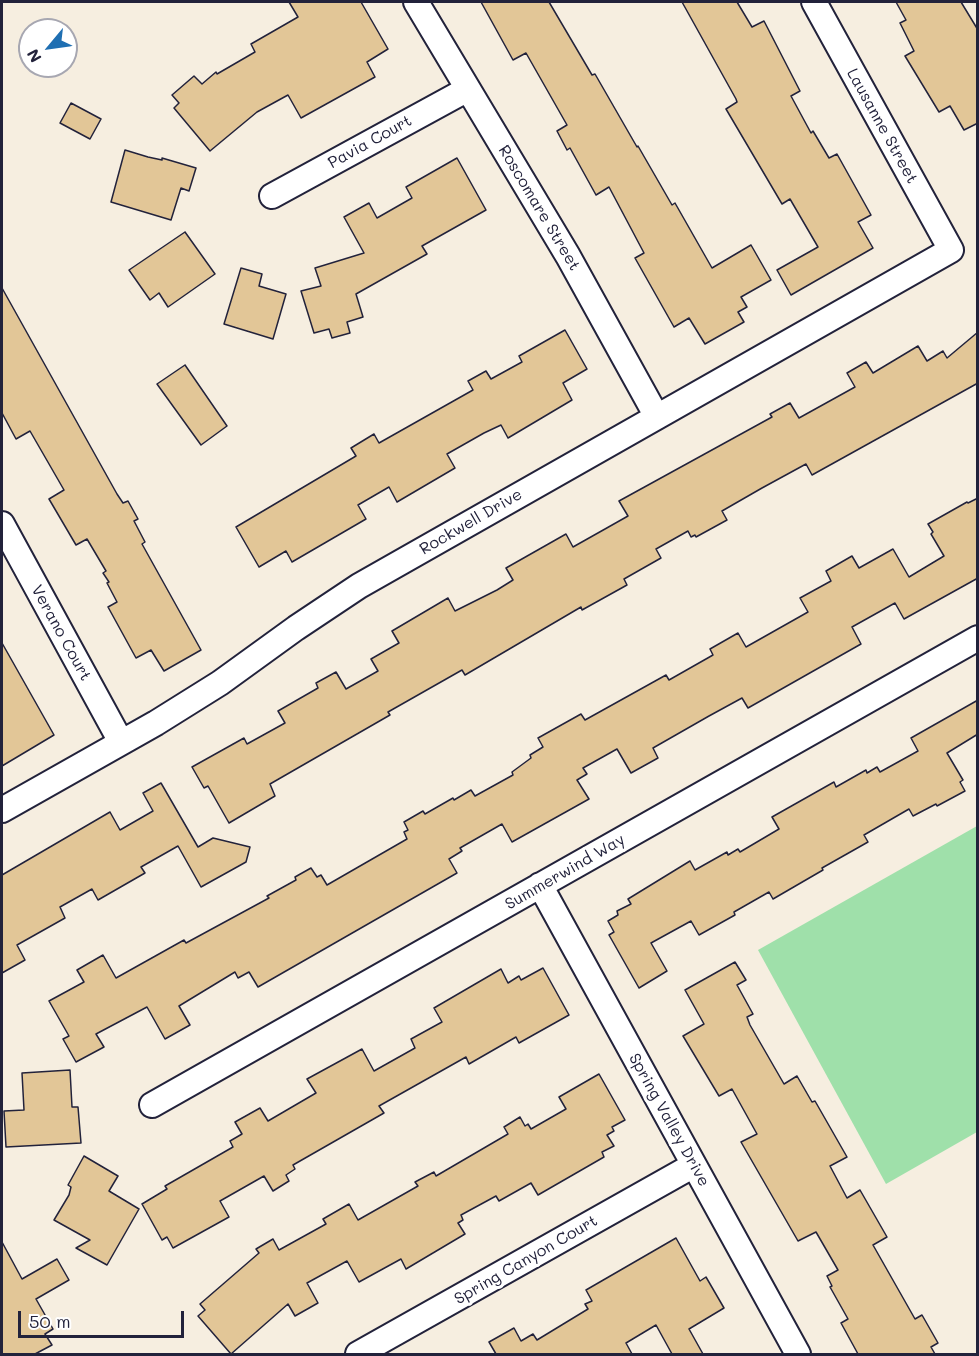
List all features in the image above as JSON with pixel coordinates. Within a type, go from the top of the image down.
[{"type":"street","name":"Roscomare Street","points":[[416,2],[568,256],[657,417]]},
{"type":"street","name":"Lausanne Street","points":[[814,2],[951,250]]},
{"type":"street","name":"Pavia Court","points":[[272,196],[468,89]]},
{"type":"street","name":"Rockwell Drive","points":[[2,810],[220,683],[360,586],[951,250]]},
{"type":"street","name":"Verano Court","points":[[2,524],[121,742]]},
{"type":"street","name":"Summerwind Way","points":[[152,1105],[978,638]]},
{"type":"street","name":"Spring Valley Drive","points":[[540,885],[798,1354]]},
{"type":"street","name":"Spring Canyon Court","points":[[358,1354],[694,1165]]},
{"type":"green space","points":[[977,826],[977,1132],[886,1184],[758,950]]},
{"type":"building","points":[[289,2],[361,2],[388,49],[367,62],[375,77],[301,118],[288,95],[257,112],[210,151],[174,108],[179,103],[172,95],[194,76],[202,84],[216,72],[217,74],[255,52],[251,44],[298,17]]},
{"type":"building","points":[[481,2],[549,2],[592,75],[595,74],[672,205],[675,203],[712,268],[751,245],[771,280],[741,297],[747,307],[738,312],[744,322],[705,344],[689,318],[674,327],[635,258],[644,253],[609,187],[596,195],[570,148],[567,150],[557,131],[567,125],[526,53],[513,60]]},
{"type":"building","points":[[682,2],[737,2],[752,27],[764,21],[800,91],[791,96],[811,133],[813,131],[829,158],[837,154],[871,215],[858,222],[873,248],[791,295],[777,270],[818,247],[790,199],[782,204],[726,109],[737,102],[736,99]]},
{"type":"building","points":[[896,2],[961,2],[978,30],[978,123],[964,130],[950,106],[939,112],[905,56],[914,51],[900,23],[906,20]]},
{"type":"building","points":[[71,103],[101,119],[90,139],[60,123]]},
{"type":"building","points":[[125,150],[196,168],[189,191],[181,188],[171,220],[111,202]]},
{"type":"building","points":[[457,158],[486,210],[422,246],[427,254],[356,294],[363,317],[347,322],[350,333],[332,338],[329,329],[314,333],[301,291],[321,286],[315,268],[364,253],[344,217],[369,203],[377,218],[412,198],[406,187]]},
{"type":"building","points":[[185,232],[215,274],[168,307],[159,293],[150,300],[129,270]]},
{"type":"building","points":[[241,268],[262,274],[259,286],[286,294],[273,339],[224,324]]},
{"type":"building","points":[[2,288],[117,494],[123,503],[128,501],[138,519],[134,521],[145,542],[142,544],[201,650],[164,671],[151,650],[136,658],[108,607],[117,602],[103,573],[106,571],[87,539],[76,545],[49,499],[64,490],[30,431],[16,439],[2,413]]},
{"type":"building","points":[[565,330],[587,369],[563,383],[572,400],[508,438],[501,425],[484,433],[447,454],[455,468],[397,502],[389,487],[358,505],[366,519],[292,562],[286,551],[259,567],[236,527],[356,456],[351,448],[374,434],[379,443],[473,390],[468,381],[486,371],[491,379],[522,362],[519,356]]},
{"type":"building","points":[[978,332],[978,383],[812,475],[806,464],[762,488],[722,511],[727,520],[696,537],[695,535],[691,537],[688,531],[656,549],[661,558],[624,579],[627,585],[582,610],[581,607],[465,675],[462,670],[388,712],[390,715],[270,784],[275,796],[229,823],[208,786],[204,788],[192,767],[244,738],[247,744],[285,723],[278,711],[318,688],[316,683],[336,672],[346,689],[378,671],[371,659],[399,643],[392,631],[448,598],[455,611],[497,590],[513,580],[506,568],[566,534],[573,547],[628,516],[619,501],[772,417],[770,414],[790,403],[799,418],[855,387],[847,373],[866,362],[873,373],[918,346],[927,361],[943,351],[947,358]]},
{"type":"building","points":[[185,365],[227,426],[201,445],[157,384]]},
{"type":"building","points":[[978,498],[978,578],[904,619],[895,603],[852,627],[861,644],[748,708],[742,698],[709,716],[653,748],[658,758],[631,773],[617,749],[583,768],[587,774],[577,780],[589,799],[512,842],[502,824],[460,848],[462,851],[449,859],[457,873],[258,987],[249,972],[238,978],[235,972],[179,1006],[190,1025],[165,1039],[147,1007],[96,1034],[104,1047],[76,1062],[63,1039],[69,1036],[49,1001],[84,982],[77,970],[103,955],[116,978],[184,940],[186,943],[269,898],[267,896],[296,880],[295,877],[311,868],[317,877],[321,875],[327,885],[407,839],[404,832],[408,830],[404,822],[423,811],[425,814],[471,790],[475,796],[513,775],[512,772],[531,758],[530,755],[543,747],[538,738],[581,714],[585,720],[666,675],[669,680],[713,655],[710,649],[738,633],[746,647],[808,612],[800,598],[831,581],[826,571],[852,556],[859,568],[893,549],[909,577],[944,556],[928,524]]},
{"type":"building","points":[[2,643],[54,735],[2,766]]},
{"type":"building","points":[[978,700],[978,734],[947,753],[963,780],[960,782],[965,791],[913,816],[909,809],[864,835],[868,842],[822,868],[823,870],[773,899],[769,892],[734,912],[735,915],[699,935],[691,921],[651,943],[667,971],[639,988],[609,935],[614,932],[608,921],[618,915],[617,911],[631,904],[628,899],[690,861],[695,870],[727,852],[728,855],[738,849],[740,852],[779,829],[772,817],[834,782],[836,787],[866,770],[867,773],[877,767],[880,772],[918,751],[911,738]]},
{"type":"building","points":[[161,783],[198,847],[213,838],[250,847],[246,862],[201,887],[178,846],[141,867],[145,873],[98,900],[92,889],[60,907],[65,918],[17,945],[25,960],[2,973],[2,875],[110,812],[120,830],[153,811],[143,793]]},
{"type":"building","points":[[735,962],[746,980],[737,985],[753,1014],[747,1017],[750,1025],[784,1084],[797,1076],[812,1102],[815,1101],[847,1157],[830,1166],[847,1198],[860,1190],[887,1237],[873,1245],[915,1319],[922,1315],[938,1343],[931,1347],[935,1354],[858,1354],[841,1323],[848,1319],[830,1287],[832,1286],[827,1276],[838,1270],[816,1232],[798,1241],[741,1142],[757,1134],[732,1089],[719,1096],[683,1036],[704,1024],[685,990]]},
{"type":"building","points":[[543,968],[569,1015],[519,1043],[516,1037],[469,1064],[466,1057],[379,1106],[384,1113],[293,1165],[295,1169],[286,1175],[289,1181],[273,1191],[264,1176],[220,1201],[229,1217],[173,1248],[167,1237],[162,1240],[142,1204],[167,1189],[165,1186],[233,1147],[230,1141],[242,1134],[235,1122],[260,1108],[268,1121],[316,1093],[307,1079],[362,1049],[374,1071],[415,1048],[411,1039],[442,1022],[434,1008],[501,969],[508,983],[519,976],[521,980]]},
{"type":"building","points":[[70,1070],[72,1107],[78,1107],[81,1143],[6,1147],[4,1111],[24,1110],[22,1073]]},
{"type":"building","points":[[599,1074],[625,1120],[612,1127],[614,1131],[607,1135],[614,1146],[602,1152],[604,1157],[538,1195],[531,1183],[499,1201],[496,1196],[461,1215],[463,1220],[458,1223],[465,1234],[406,1269],[401,1259],[359,1282],[347,1261],[307,1283],[318,1303],[295,1316],[288,1304],[231,1354],[198,1316],[205,1310],[200,1304],[259,1253],[256,1249],[273,1239],[279,1250],[326,1224],[323,1219],[349,1204],[358,1220],[418,1186],[415,1182],[434,1172],[436,1176],[508,1134],[504,1127],[520,1117],[525,1126],[528,1124],[531,1129],[566,1109],[559,1097]]},
{"type":"building","points":[[84,1156],[118,1176],[109,1191],[139,1209],[107,1265],[76,1248],[90,1240],[54,1220],[69,1195],[71,1187],[68,1185]]},
{"type":"building","points":[[676,1238],[700,1281],[706,1277],[724,1308],[689,1329],[703,1354],[672,1354],[656,1325],[626,1343],[632,1354],[496,1354],[489,1342],[514,1328],[521,1341],[533,1334],[537,1340],[588,1309],[585,1304],[592,1301],[586,1290]]},
{"type":"building","points":[[2,1242],[22,1279],[57,1259],[69,1280],[36,1299],[53,1329],[45,1334],[52,1345],[35,1354],[2,1354]]}]
